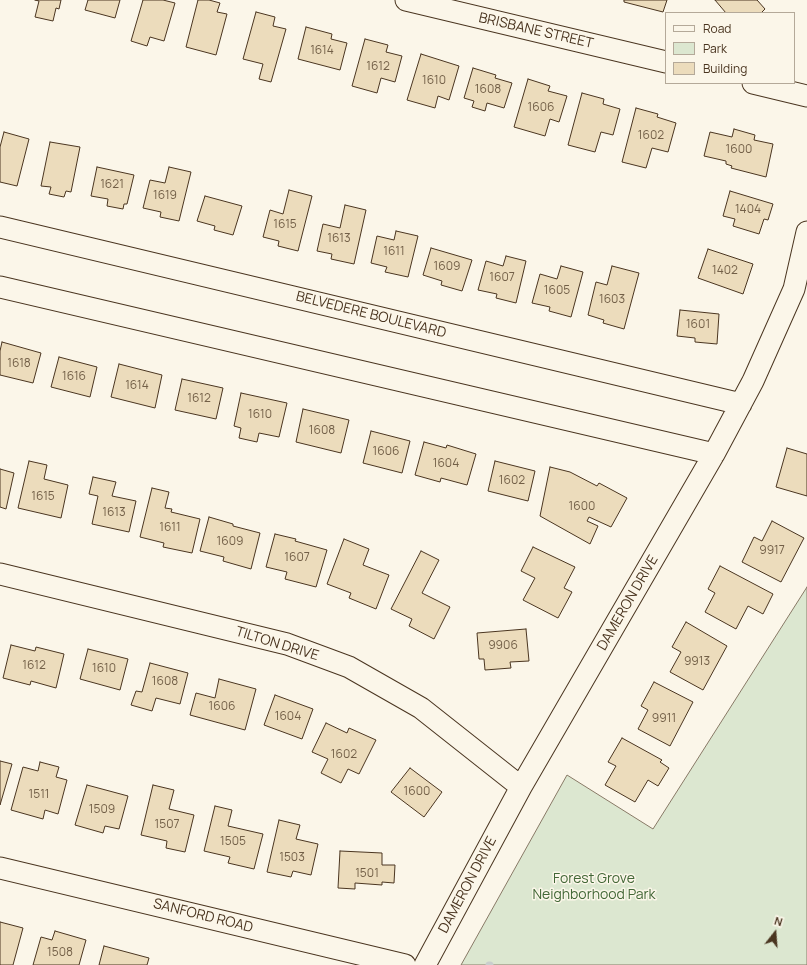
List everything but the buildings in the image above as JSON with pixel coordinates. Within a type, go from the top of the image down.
[{"type":"street","name":"BRISBANE STREET","points":[[406,0],[665,62]]},
{"type":"street","points":[[757,84],[807,96]]},
{"type":"street","name":"BELVEDERE BOULEVARD","points":[[0,227],[741,404]]},
{"type":"street","name":"DAMERON DRIVE","points":[[425,965],[521,787],[714,454],[753,382],[794,289],[807,232]]},
{"type":"street","points":[[0,288],[714,454]]},
{"type":"street","name":"TILTON DRIVE","points":[[0,574],[287,644],[349,667],[421,708],[521,787]]},
{"type":"street","name":"SANFORD ROAD","points":[[0,868],[405,965]]},
{"type":"green space","name":"Forest Grove Neighborhood Park","points":[[807,587],[807,965],[461,965],[567,775],[653,829]]}]
